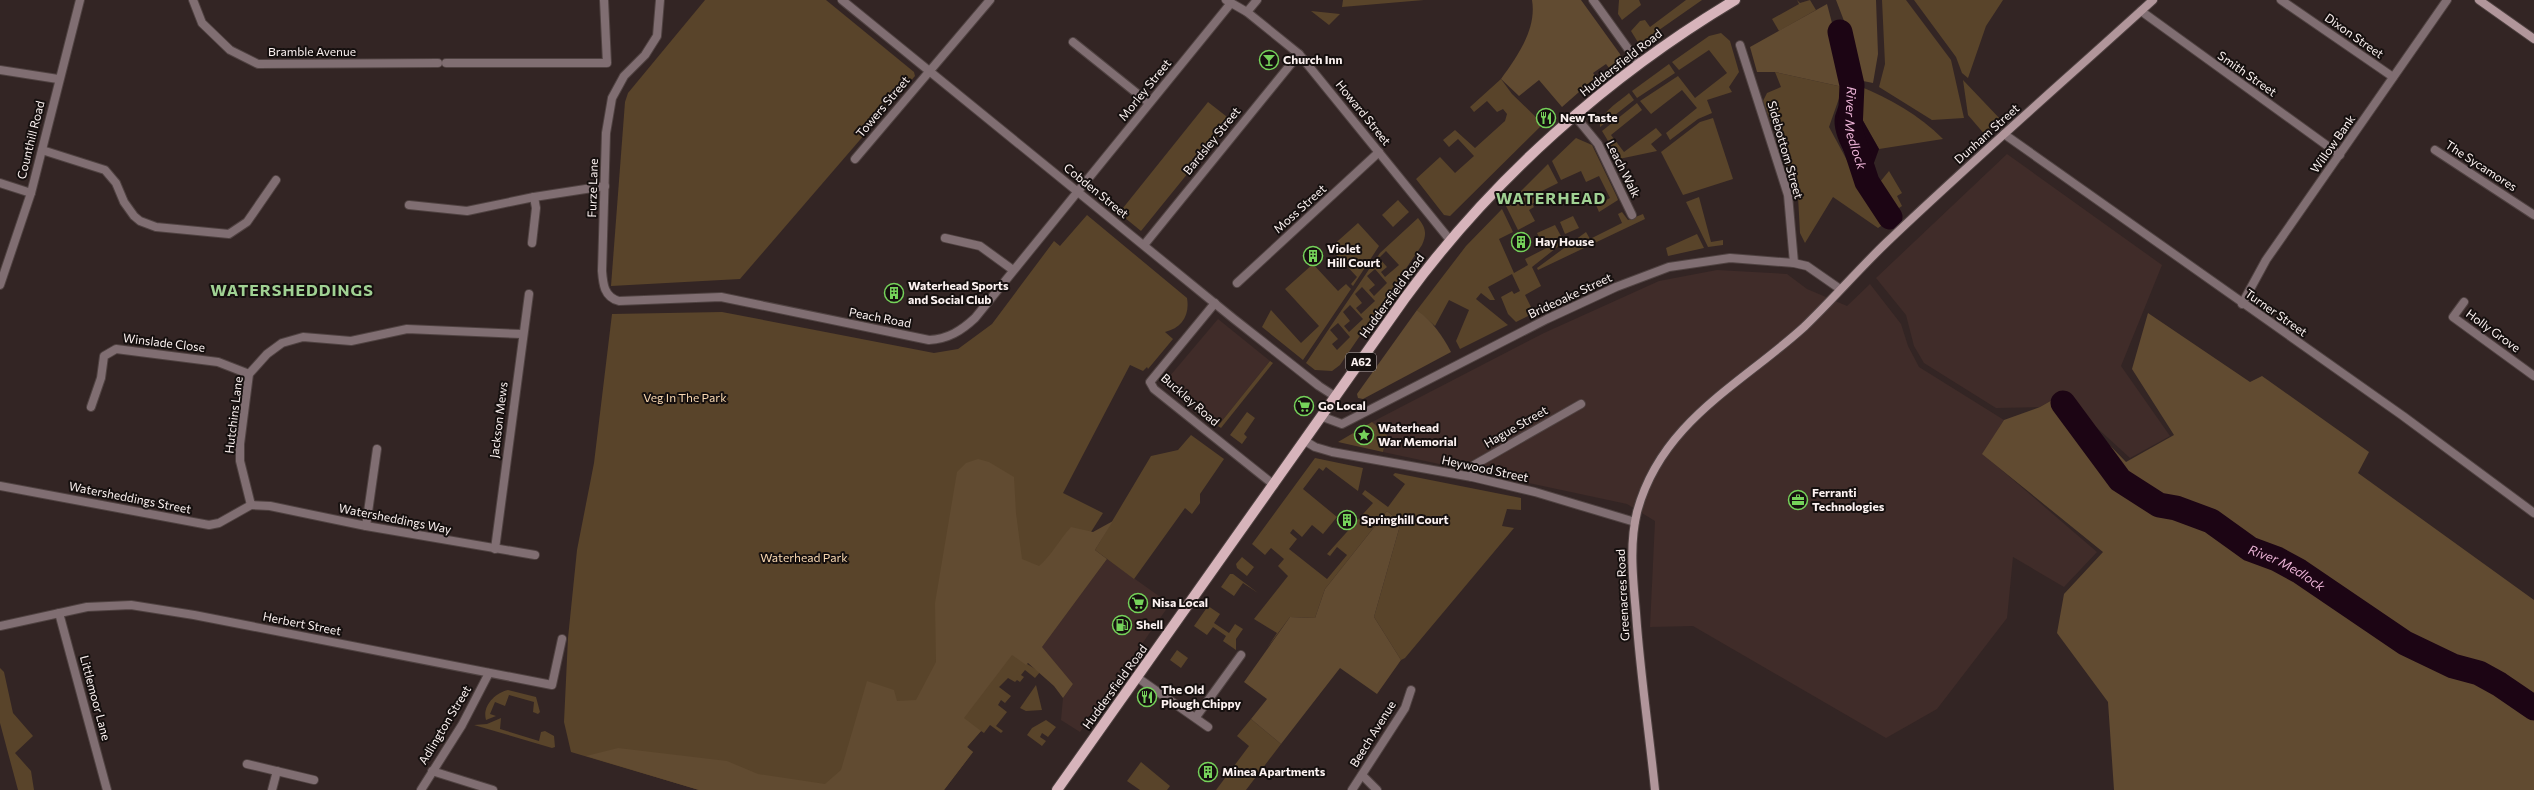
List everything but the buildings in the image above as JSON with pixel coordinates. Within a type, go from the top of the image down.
[{"type":"main road","name":"Huddersfield Road","points":[[1057,790],[1323,417],[1409,292],[1450,240],[1527,160],[1575,116],[1639,64],[1685,31],[1735,0]]},
{"type":"street","name":"Counthill Road","points":[[0,285],[31,192],[58,80],[80,0]]},
{"type":"street","name":"Bramble Avenue","points":[[193,0],[202,23],[230,50],[258,64],[608,63],[604,0]]},
{"type":"street","name":"Furze Lane","points":[[613,299],[605,291],[602,271],[606,133],[612,98],[624,76],[645,55],[658,36],[660,0]]},
{"type":"street","name":"Cobden Street","points":[[842,0],[1215,303],[1319,386],[1336,396]]},
{"type":"street","name":"Towers Street","points":[[855,159],[990,0]]},
{"type":"street","points":[[1247,12],[1257,0]]},
{"type":"street","points":[[1593,0],[1639,64]]},
{"type":"street","name":"Dunham Street","points":[[1840,289],[2004,134],[2153,0]]},
{"type":"street","name":"Dixon Street","points":[[2281,0],[2393,78]]},
{"type":"street","name":"Willow Bank","points":[[2242,304],[2266,260],[2447,0]]},
{"type":"street","points":[[2479,0],[2534,39]]},
{"type":"street","name":"Howard Street","points":[[1228,2],[1247,12],[1299,54],[1450,240]]},
{"type":"street","name":"Morley Street","points":[[1078,191],[1228,2]]},
{"type":"street","name":"Smith Street","points":[[2141,11],[2340,155]]},
{"type":"street","points":[[1073,42],[1149,103]]},
{"type":"street","name":"Sidebottom Street","points":[[1740,45],[1788,196],[1794,263]]},
{"type":"street","name":"Bardsley Street","points":[[1144,245],[1299,54]]},
{"type":"street","points":[[0,70],[58,80]]},
{"type":"street","name":"Leach Walk","points":[[1575,116],[1598,144],[1632,215]]},
{"type":"street","name":"Turner Street","points":[[2004,134],[2242,304],[2403,416],[2534,513]]},
{"type":"street","points":[[42,150],[105,170],[116,183],[124,202],[134,216],[140,221],[156,227],[229,234],[247,222],[276,180]]},
{"type":"street","name":"The Sycamores","points":[[2435,150],[2534,215]]},
{"type":"street","name":"Moss Street","points":[[1237,282],[1379,152]]},
{"type":"street","points":[[0,184],[31,192]]},
{"type":"street","points":[[409,205],[467,211],[534,197],[605,186]]},
{"type":"street","name":"Peach Road","points":[[613,299],[721,298],[842,324],[936,339],[957,332],[969,324],[1078,191]]},
{"type":"street","points":[[532,243],[536,208],[534,197]]},
{"type":"street","points":[[945,238],[980,246],[1013,270]]},
{"type":"street","name":"Brideoake Street","points":[[1323,417],[1342,424],[1547,319],[1616,287],[1669,267],[1730,258],[1794,263],[1807,266],[1840,289]]},
{"type":"street","points":[[0,266],[8,263]]},
{"type":"street","name":"Greenacres Road","points":[[1656,790],[1634,592],[1632,549],[1635,522],[1648,481],[1661,457],[1682,429],[1805,326],[1840,289]]},
{"type":"street","name":"Jackson Mews","points":[[495,549],[522,334],[529,294]]},
{"type":"street","name":"Holly Grove","points":[[2464,302],[2453,317],[2534,376]]},
{"type":"street","name":"Buckley Road","points":[[1215,303],[1150,382],[1154,389],[1274,485]]},
{"type":"street","name":"Hutchins Lane","points":[[251,505],[240,461],[240,444],[249,374],[266,354],[282,343],[303,337],[351,341],[407,329],[522,334]]},
{"type":"street","name":"Winslade Close","points":[[91,407],[101,378],[104,356],[116,349],[218,362],[249,374]]},
{"type":"street","name":"Hague Street","points":[[1472,477],[1474,465],[1581,404]]},
{"type":"street","name":"Heywood Street","points":[[1305,441],[1315,447],[1332,452],[1472,477],[1535,492],[1635,522]]},
{"type":"street","points":[[366,526],[377,449]]},
{"type":"street","name":"Watersheddings Street","points":[[0,486],[209,525],[219,523],[251,505]]},
{"type":"street","name":"Watersheddings Way","points":[[251,505],[270,506],[366,526],[495,549],[535,554]]},
{"type":"street","name":"Herbert Street","points":[[0,626],[87,607],[131,606],[194,615],[552,685],[562,639]]},
{"type":"street","name":"Littlemoor Lane","points":[[59,613],[108,790]]},
{"type":"street","points":[[1196,718],[1241,655]]},
{"type":"street","name":"Adlington Street","points":[[421,790],[462,725],[489,673]]},
{"type":"street","points":[[1138,678],[1208,726]]},
{"type":"street","name":"Beech Avenue","points":[[1352,790],[1405,708],[1411,690]]},
{"type":"street","points":[[246,764],[314,780]]},
{"type":"street","points":[[272,790],[277,771]]},
{"type":"street","points":[[432,771],[493,790]]},
{"type":"street","points":[[1362,775],[1377,790]]},
{"type":"shaded area","points":[[1532,0],[1581,0],[1620,54],[1621,58],[1609,68],[1606,64],[1593,73],[1596,77],[1562,107],[1539,80],[1519,96],[1501,79],[1519,52],[1529,32],[1533,11]]},
{"type":"shaded area","points":[[1836,0],[1876,0],[1878,54],[1873,83],[1858,80],[1851,39]]},
{"type":"shaded area","points":[[1827,4],[1846,76],[1843,87],[1775,72],[1757,72],[1750,47]]},
{"type":"shaded area","points":[[2007,154],[2162,265],[2121,366],[2170,436],[2130,458],[2061,395],[2040,407],[1996,408],[1924,363],[1914,346],[1906,315],[1876,278]]},
{"type":"shaded area","points":[[1717,270],[1787,274],[1807,289],[1847,306],[1870,284],[1901,324],[1908,346],[1919,367],[2004,420],[1983,454],[2097,552],[2064,587],[2013,557],[2007,618],[1937,709],[1886,738],[1693,626],[1650,627],[1655,521],[1627,504],[1383,452],[1387,435],[1372,422],[1544,333],[1659,281]]},
{"type":"shaded area","points":[[1417,310],[1437,329],[1451,352],[1363,399],[1358,398],[1357,394]]},
{"type":"shaded area","points":[[2148,313],[2250,382],[2262,376],[2369,452],[2358,473],[2534,600],[2534,790],[2114,790],[2108,702],[2057,633],[2064,594],[2103,552],[1982,454],[2004,420],[2040,407],[2061,395],[2126,462],[2174,435],[2132,369]]},
{"type":"shaded area","points":[[1218,319],[1270,361],[1218,426],[1164,383]]},
{"type":"shaded area","points":[[978,459],[989,462],[1014,477],[1016,513],[1022,559],[1039,566],[1048,557],[1071,527],[1093,532],[1113,521],[1095,550],[1107,559],[1042,647],[1073,684],[1063,698],[1054,686],[1028,663],[1026,665],[1012,655],[964,718],[981,731],[967,747],[973,752],[944,790],[699,790],[586,756],[618,748],[727,761],[758,774],[825,784],[841,770],[867,681],[894,690],[897,701],[916,700],[936,662],[935,603],[957,472],[966,463]]},
{"type":"shaded area","points":[[1387,511],[1401,522],[1374,617],[1401,660],[1377,694],[1340,668],[1281,744],[1251,719],[1267,699],[1244,682],[1290,617],[1315,618],[1325,589]]},
{"type":"shaded area","points":[[1107,559],[1170,604],[1080,732],[1061,720],[1063,698],[1073,684],[1041,648]]},
{"type":"green space","points":[[705,0],[826,0],[914,72],[915,76],[740,279],[611,286],[625,102],[628,93]]},
{"type":"green space","points":[[1343,0],[1424,0],[1342,7]]},
{"type":"green space","points":[[1619,0],[1639,0],[1641,5],[1622,20],[1618,14]]},
{"type":"green space","points":[[1686,0],[1702,0],[1639,44],[1631,31],[1640,21],[1645,20],[1650,27]]},
{"type":"green space","points":[[1797,0],[1800,3],[1810,0],[1816,10],[1779,31],[1772,19],[1799,4]]},
{"type":"green space","points":[[1882,0],[1906,0],[1951,60],[1964,118],[1932,120],[1879,87],[1885,64]]},
{"type":"green space","points":[[1914,0],[2003,0],[1986,26],[1968,78],[1962,73],[1956,57]]},
{"type":"green space","points":[[1311,11],[1340,14],[1329,25]]},
{"type":"green space","points":[[1721,33],[1730,41],[1739,72],[1729,87],[1732,92],[1707,100],[1712,113],[1698,119],[1670,140],[1666,133],[1697,108],[1682,90],[1651,114],[1640,101],[1678,76],[1695,98],[1727,73],[1709,50],[1679,70],[1672,62],[1709,36]]},
{"type":"green space","points":[[1669,64],[1675,73],[1637,98],[1632,91]]},
{"type":"green space","points":[[1775,72],[1843,87],[1829,127],[1856,177],[1887,222],[1878,228],[1833,197],[1805,243],[1800,233],[1798,196],[1763,101],[1767,93],[1781,87]]},
{"type":"green space","points":[[1501,79],[1512,94],[1543,124],[1450,216],[1444,215],[1416,179],[1440,157],[1455,173],[1474,156],[1458,139],[1449,147],[1443,140],[1455,130],[1475,148],[1505,121],[1507,114],[1503,109],[1497,112],[1487,101],[1474,112],[1470,107]]},
{"type":"green space","points":[[1963,80],[2002,121],[1986,136],[1968,115]]},
{"type":"green space","points":[[1859,86],[1903,108],[1924,122],[1943,139],[1879,149],[1853,103]]},
{"type":"green space","points":[[1629,93],[1634,100],[1600,127],[1606,112]]},
{"type":"green space","points":[[1208,102],[1231,120],[1141,231],[1119,213]]},
{"type":"green space","points":[[1637,103],[1642,110],[1611,135],[1624,152],[1656,128],[1662,135],[1651,144],[1657,151],[1619,159],[1602,131]]},
{"type":"green space","points":[[1713,118],[1733,179],[1683,195],[1661,152],[1700,122]]},
{"type":"green space","points":[[1576,138],[1592,145],[1618,200],[1599,212],[1596,205],[1610,198],[1599,176],[1586,182],[1581,171],[1561,180],[1552,161]]},
{"type":"green space","points":[[1548,164],[1558,183],[1540,192],[1543,198],[1532,204],[1534,207],[1529,210],[1535,221],[1518,230],[1506,206]]},
{"type":"green space","points":[[1889,171],[1902,193],[1897,196],[1902,206],[1890,214],[1875,188]]},
{"type":"green space","points":[[1699,197],[1711,242],[1723,240],[1723,245],[1708,247],[1686,202]]},
{"type":"green space","points":[[1398,200],[1409,212],[1393,227],[1382,215]]},
{"type":"green space","points":[[1502,209],[1513,232],[1499,239],[1514,273],[1528,265],[1525,259],[1564,239],[1565,241],[1532,267],[1541,286],[1525,295],[1534,313],[1516,322],[1508,314],[1501,297],[1512,291],[1514,294],[1520,291],[1512,274],[1488,287],[1495,300],[1490,300],[1481,293],[1476,299],[1508,325],[1460,349],[1456,341],[1469,310],[1449,300],[1435,326],[1417,310],[1466,246]]},
{"type":"green space","points":[[1622,212],[1628,220],[1643,214],[1645,219],[1538,270],[1537,268],[1586,232],[1590,239],[1622,223],[1618,214]]},
{"type":"green space","name":"Waterhead Park","points":[[1087,215],[1187,298],[1188,304],[1184,320],[1176,327],[1165,332],[1173,339],[1148,369],[1147,367],[1143,371],[1130,365],[1063,493],[1103,513],[1013,655],[1040,672],[1035,678],[1025,670],[1021,675],[1024,677],[1020,682],[1017,680],[1015,682],[1008,678],[999,687],[1011,696],[1005,703],[1001,700],[998,705],[1007,712],[996,726],[1003,731],[1001,733],[990,725],[984,733],[981,731],[967,747],[973,752],[944,790],[699,790],[571,752],[564,722],[568,638],[577,550],[594,463],[612,314],[722,312],[934,353],[958,349],[992,324],[1054,241],[1060,246]]},
{"type":"green space","points":[[1573,216],[1579,228],[1565,234],[1560,222]]},
{"type":"green space","points":[[1418,218],[1425,231],[1425,238],[1422,245],[1340,365],[1332,371],[1315,370],[1306,363],[1380,253]],"holes":[[[1386,251],[1399,265],[1385,277],[1381,272],[1387,267],[1379,258]],[[1375,269],[1387,283],[1374,296],[1369,290],[1375,285],[1367,276]],[[1362,287],[1375,301],[1361,314],[1356,308],[1362,303],[1355,294]],[[1350,305],[1363,319],[1349,332],[1344,326],[1350,321],[1343,312]],[[1338,323],[1350,337],[1337,350],[1332,344],[1338,339],[1330,330]]]},
{"type":"green space","points":[[1358,223],[1379,246],[1353,286],[1351,284],[1357,277],[1330,248]]},
{"type":"green space","points":[[1555,225],[1561,236],[1543,245],[1537,233]]},
{"type":"green space","points":[[1697,234],[1704,248],[1668,256],[1666,248]]},
{"type":"green space","points":[[1313,264],[1338,291],[1346,284],[1351,289],[1303,360],[1262,327],[1271,310],[1301,343],[1319,326],[1285,289]]},
{"type":"green space","points":[[1270,361],[1273,363],[1221,428],[1218,426]]},
{"type":"green space","points":[[1247,412],[1255,418],[1244,434],[1247,437],[1242,444],[1230,435]]},
{"type":"green space","points":[[1372,422],[1387,435],[1383,452],[1338,442]]},
{"type":"green space","points":[[1191,435],[1224,459],[1200,494],[1200,503],[1192,514],[1185,508],[1134,579],[1095,550],[1151,456],[1178,450]]},
{"type":"green space","points":[[1315,458],[1363,468],[1358,491],[1326,467],[1323,471],[1319,468],[1303,489],[1337,517],[1323,534],[1312,525],[1302,537],[1293,529],[1290,533],[1297,539],[1289,549],[1327,579],[1347,555],[1337,547],[1330,556],[1327,554],[1373,503],[1362,494],[1365,490],[1388,507],[1405,484],[1393,475],[1395,473],[1521,498],[1521,510],[1507,509],[1502,526],[1514,528],[1405,658],[1401,660],[1374,617],[1401,522],[1387,511],[1325,589],[1315,618],[1290,617],[1267,648],[1277,633],[1254,619],[1288,576],[1278,566],[1284,559],[1271,548],[1265,555],[1252,544]]},
{"type":"green space","points":[[1242,557],[1254,567],[1247,576],[1237,568],[1236,564]]},
{"type":"green space","points":[[1230,574],[1233,574],[1258,593],[1243,583],[1234,596],[1221,587]]},
{"type":"green space","points":[[1208,606],[1220,614],[1214,623],[1229,633],[1235,624],[1243,629],[1236,639],[1236,650],[1223,641],[1226,636],[1213,627],[1207,635],[1194,626]]},
{"type":"green space","points":[[1177,650],[1188,658],[1181,668],[1170,660]]},
{"type":"green space","points":[[0,668],[4,672],[13,713],[33,736],[15,753],[31,771],[34,790],[18,790],[0,723]]},
{"type":"green space","points":[[1036,685],[1042,710],[1026,711],[1020,708]]},
{"type":"green space","points":[[508,690],[536,697],[540,712],[538,714],[533,712],[534,702],[509,695],[505,706],[495,702],[490,714],[496,716],[486,720],[485,715],[488,705],[494,697]]},
{"type":"green space","points":[[501,718],[500,729],[539,741],[541,732],[545,731],[554,736],[555,747],[552,748],[474,725],[487,724]]},
{"type":"green space","points":[[1251,719],[1281,744],[1246,790],[1216,790],[1249,746],[1237,736]]},
{"type":"green space","points":[[1046,720],[1056,727],[1048,737],[1042,733],[1040,737],[1046,741],[1042,746],[1027,735],[1032,728]]},
{"type":"green space","points":[[1141,762],[1170,786],[1167,790],[1140,790],[1127,781]]},
{"type":"water","points":[[1847,84],[1859,86],[1853,103],[1879,149],[1867,182],[1861,177],[1844,152],[1836,133],[1835,116]]},
{"type":"waterway","name":"River Medlock","points":[[1840,32],[1852,85],[1850,130],[1867,182],[1890,217]]},
{"type":"waterway","name":"River Medlock","points":[[2063,403],[2120,480],[2159,505],[2176,508],[2211,521],[2250,549],[2277,559],[2299,571],[2405,643],[2453,666],[2479,673],[2499,684],[2534,708]]},
{"type":"place","name":"Church Inn","points":[[1269,60]]},
{"type":"place","name":"New Taste","points":[[1546,118]]},
{"type":"place","name":"Hay House","points":[[1521,242]]},
{"type":"place","name":"Violet Hill Court","points":[[1313,256]]},
{"type":"place","name":"Waterhead Sports and Social Club","points":[[894,293]]},
{"type":"place","name":"Go Local","points":[[1304,406]]},
{"type":"place","name":"Waterhead War Memorial","points":[[1364,435]]},
{"type":"place","name":"Ferranti Technologies","points":[[1798,500]]},
{"type":"place","name":"Springhill Court","points":[[1347,520]]},
{"type":"place","name":"Nisa Local","points":[[1138,603]]},
{"type":"place","name":"Shell","points":[[1122,625]]},
{"type":"place","name":"The Old Plough Chippy","points":[[1147,697]]},
{"type":"place","name":"Minea Apartments","points":[[1208,772]]},
{"type":"district","name":"WATERHEAD","points":[[1551,198]]},
{"type":"district","name":"WATERSHEDDINGS","points":[[292,290]]},
{"type":"park label","name":"Veg In The Park","points":[[685,398]]}]
